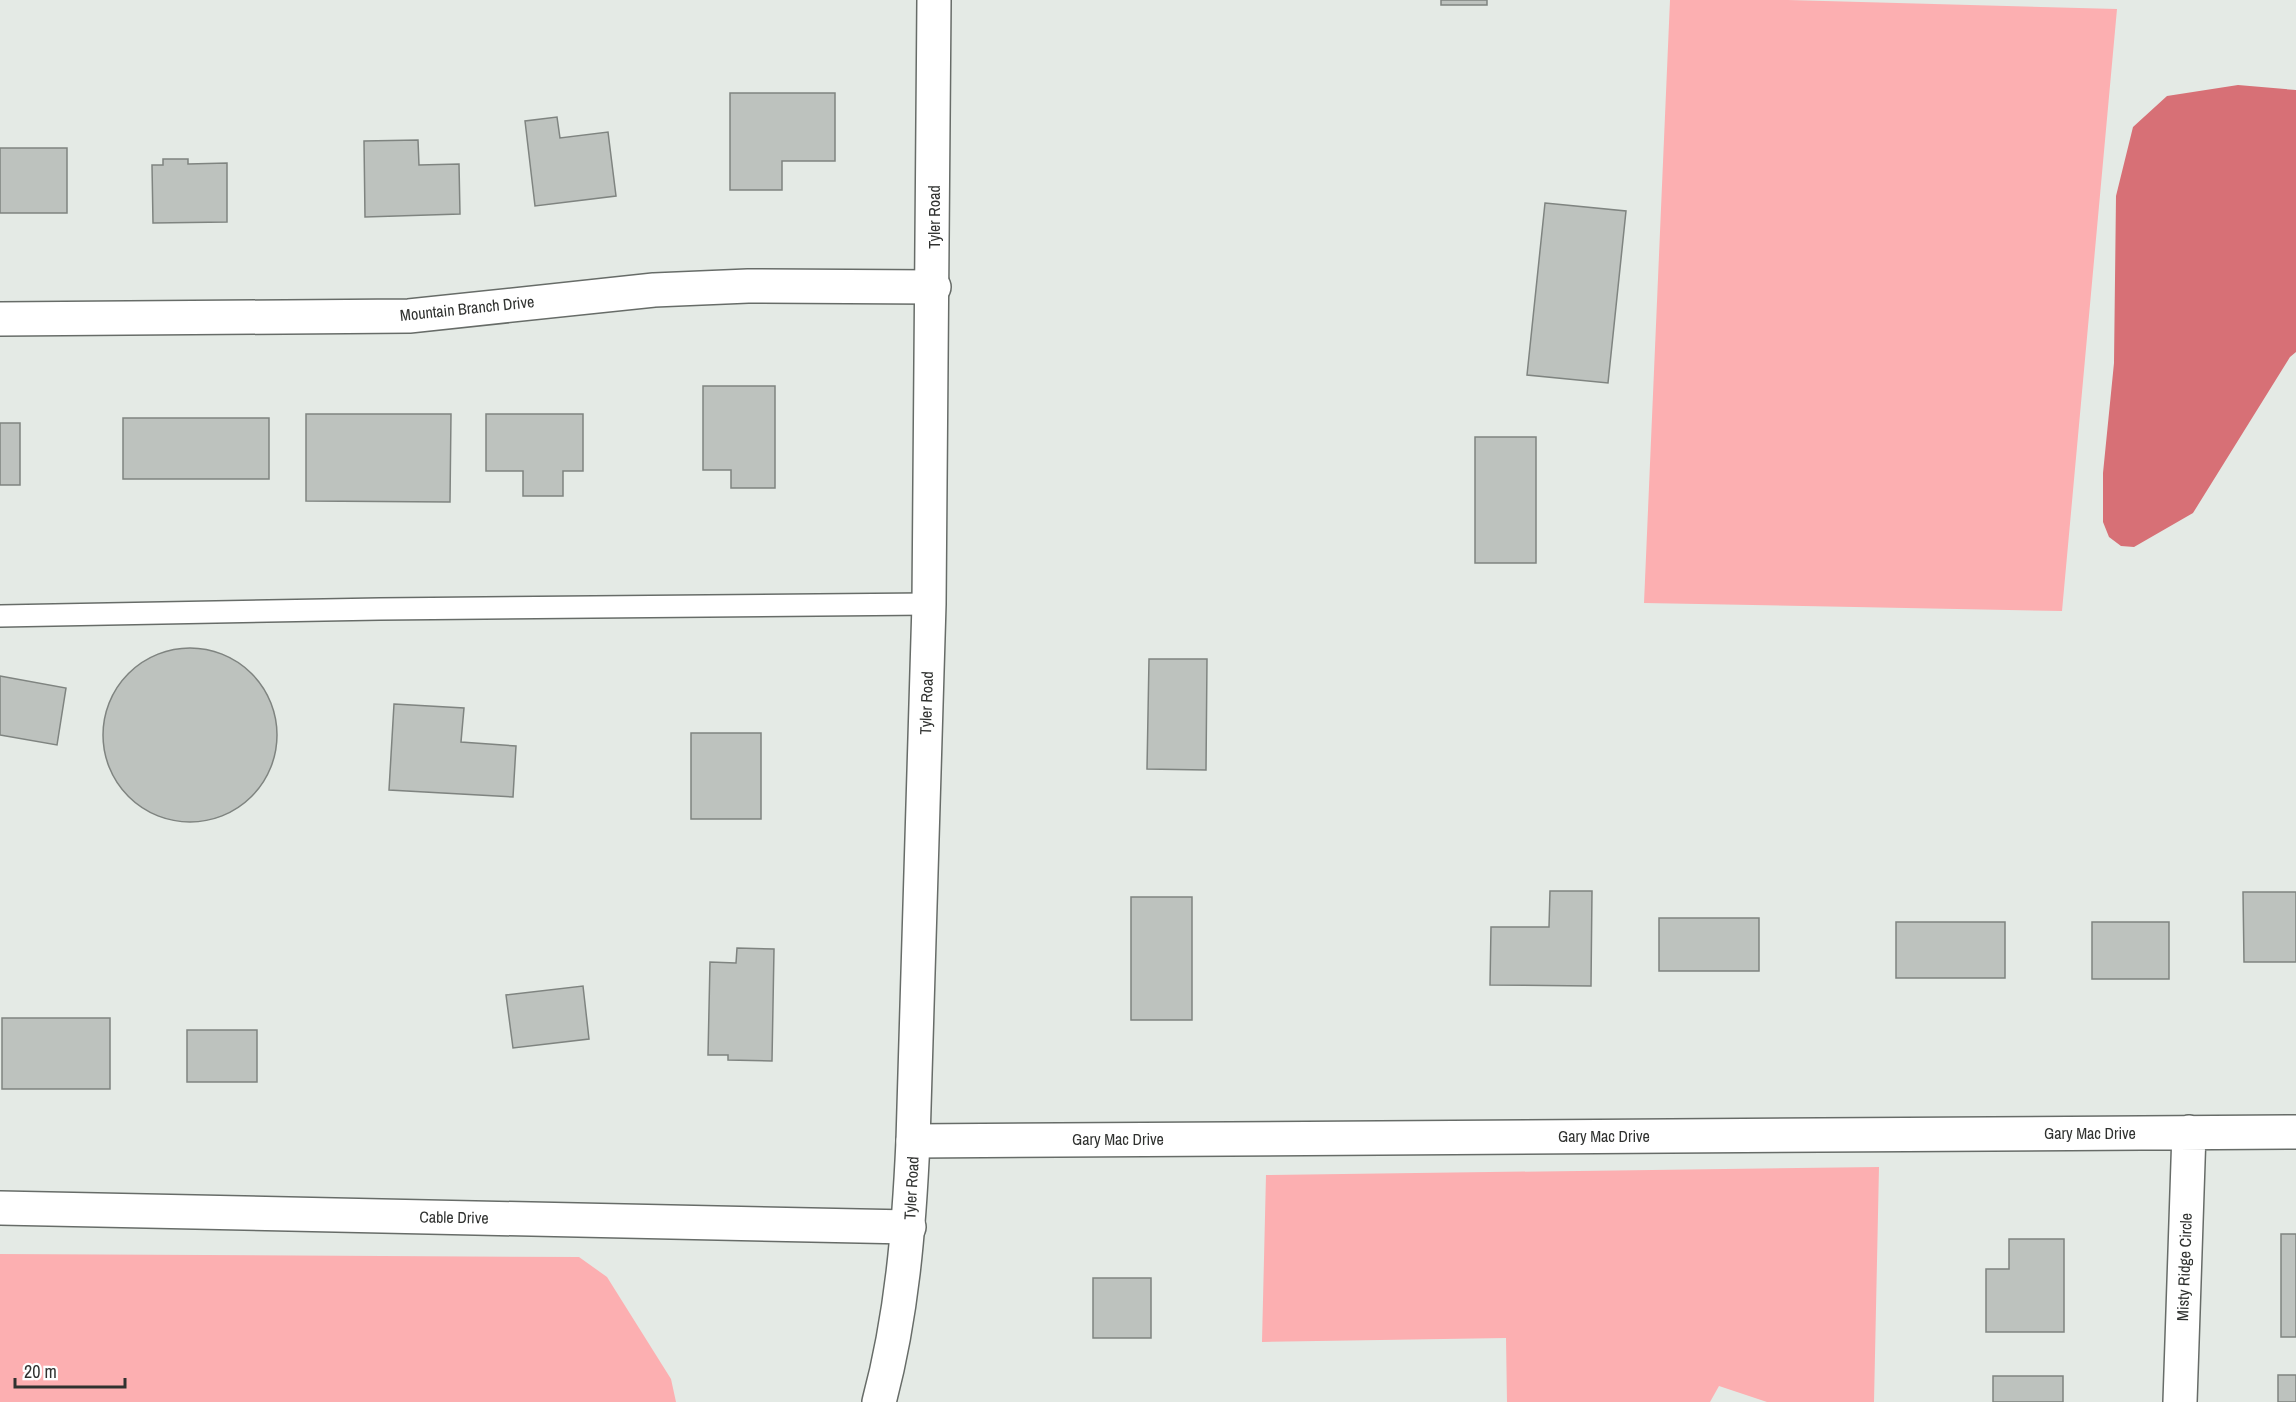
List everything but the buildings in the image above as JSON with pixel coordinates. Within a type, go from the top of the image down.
[{"type":"street","name":"Tyler Road","points":[[879,1402],[889,1365],[909,1227],[913,1141],[929,604],[934,287],[934,0]]},
{"type":"street","name":"Mountain Branch Drive","points":[[0,319],[409,316],[654,290],[748,286],[934,287]]},
{"type":"street","name":"Misty Ridge Circle","points":[[2180,1402],[2189,1132]]},
{"type":"street","name":"Gary Mac Drive","points":[[913,1141],[2296,1132]]},
{"type":"street","name":"Cable Drive","points":[[0,1208],[909,1227]]},
{"type":"lane","points":[[0,616],[392,609],[929,604]]},
{"type":"shaded area","points":[[1670,0],[1788,0],[2117,9],[2062,611],[1644,603]]},
{"type":"shaded area","points":[[2238,85],[2296,90],[2296,352],[2290,357],[2193,513],[2134,547],[2121,546],[2109,537],[2103,522],[2103,473],[2114,363],[2116,196],[2133,127],[2167,96]]},
{"type":"shaded area","points":[[1879,1167],[1874,1402],[1767,1402],[1719,1386],[1710,1402],[1507,1402],[1506,1338],[1262,1342],[1266,1175]]},
{"type":"shaded area","points":[[0,1254],[579,1257],[607,1277],[671,1379],[676,1402],[0,1402]]}]
